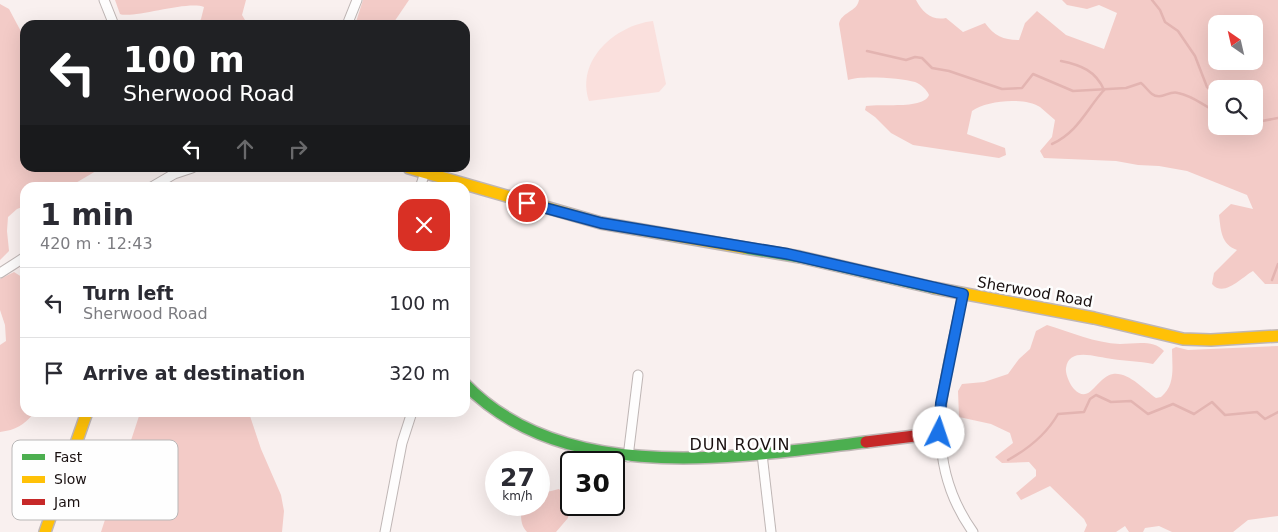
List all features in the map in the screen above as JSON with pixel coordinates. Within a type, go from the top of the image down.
[{"type":"street","points":[[104,0],[112,20]]},
{"type":"street","points":[[349,20],[357,0]]},
{"type":"street","points":[[158,182],[171,172]]},
{"type":"street","points":[[422,182],[424,172]]},
{"type":"street","name":"Sherwood Road","points":[[424,172],[458,182]]},
{"type":"street","name":"Sherwood Road","points":[[470,185],[592,221],[792,255],[963,294],[1087,316],[1183,339],[1211,340],[1278,336]]},
{"type":"street","points":[[0,273],[20,260]]},
{"type":"street","points":[[963,294],[941,403],[939,433],[947,480],[957,506],[973,532]]},
{"type":"street","points":[[628,457],[638,375]]},
{"type":"street","points":[[470,389],[491,408],[534,431],[594,450],[628,457],[688,460],[762,454],[939,433]]},
{"type":"street","points":[[77,440],[85,417]]},
{"type":"street","points":[[385,532],[402,442],[410,417]]},
{"type":"street","points":[[762,454],[771,532]]},
{"type":"street","points":[[45,532],[49,520]]},
{"type":"shaded area","points":[[115,0],[246,0],[242,15],[245,20],[200,20],[204,7],[196,5],[136,14],[120,14]]},
{"type":"shaded area","points":[[363,0],[409,0],[395,20],[357,20]]},
{"type":"shaded area","points":[[859,0],[916,0],[928,15],[941,19],[946,18],[963,32],[985,23],[996,34],[1014,40],[1019,40],[1025,23],[1037,11],[1066,35],[1104,49],[1117,13],[1099,5],[1087,9],[1067,5],[1062,0],[1278,0],[1278,284],[1265,284],[1253,271],[1227,288],[1217,288],[1212,284],[1214,273],[1237,250],[1225,241],[1221,232],[1219,215],[1231,204],[1253,209],[1247,195],[1187,171],[1116,161],[1044,158],[1040,151],[1052,137],[1055,120],[1040,107],[1033,104],[1015,101],[996,102],[972,111],[967,134],[1005,148],[1006,155],[999,158],[913,145],[891,133],[865,110],[866,106],[919,103],[929,95],[922,86],[915,82],[871,77],[848,80],[839,24],[840,20],[855,7]]},
{"type":"shaded area","points":[[0,4],[9,9],[20,30],[20,172],[94,172],[77,182],[20,182],[20,208],[8,217],[9,251],[0,260]]},
{"type":"shaded area","points":[[653,21],[666,84],[659,92],[589,101],[586,86],[588,72],[593,59],[602,47],[625,29]]},
{"type":"shaded area","points":[[14,272],[20,276],[20,417],[30,417],[11,430],[0,432],[0,345],[6,341],[5,325],[0,310],[0,279]]},
{"type":"shaded area","points":[[1047,325],[1101,342],[1149,344],[1160,347],[1164,351],[1153,364],[1085,355],[1072,357],[1068,361],[1066,368],[1067,376],[1074,389],[1084,394],[1089,393],[1107,376],[1119,374],[1136,382],[1156,398],[1161,397],[1166,392],[1171,381],[1172,349],[1176,347],[1188,350],[1278,346],[1278,516],[1248,520],[1233,532],[1172,532],[1159,526],[1145,528],[1143,532],[1129,532],[1125,526],[1116,532],[1084,532],[1087,525],[1084,519],[1050,486],[1021,500],[1016,493],[1036,476],[1036,470],[1029,462],[1002,463],[995,457],[1013,443],[1010,433],[991,424],[959,417],[958,391],[962,384],[984,382],[1008,374],[1019,359],[1030,349],[1036,331]]},
{"type":"shaded area","points":[[139,417],[250,417],[261,449],[281,495],[284,511],[282,532],[101,532],[105,520],[178,520],[178,440],[131,440]]},
{"type":"shaded area","points":[[560,490],[560,516],[568,516],[568,518],[556,532],[527,532],[523,526],[521,516],[550,516],[550,491]]},
{"type":"waterway","points":[[1152,0],[1160,10],[1165,22],[1178,31],[1195,56],[1208,88]]},
{"type":"waterway","points":[[867,51],[906,60],[915,57],[922,58],[932,68],[949,71],[1002,89],[1022,88],[1033,74],[1073,91],[1126,88],[1141,83],[1155,96],[1175,92],[1208,107]]},
{"type":"waterway","points":[[1061,61],[1087,70],[1097,78],[1104,90]]},
{"type":"waterway","points":[[1052,144],[1075,127],[1104,90]]},
{"type":"waterway","points":[[1263,121],[1278,118]]},
{"type":"waterway","points":[[1272,280],[1278,264]]},
{"type":"waterway","points":[[1008,460],[1036,441],[1058,414],[1084,412],[1090,399],[1096,395],[1111,402],[1131,401],[1148,414],[1173,404],[1194,414],[1212,402],[1225,415],[1257,412],[1265,419],[1278,412]]},
{"type":"traffic: fast","points":[[745,248],[800,257],[934,288]]},
{"type":"traffic: fast","points":[[470,388],[505,417],[552,439],[602,452],[655,457],[710,457],[764,454],[866,442]]},
{"type":"traffic: slow","points":[[423,172],[458,182]]},
{"type":"traffic: slow","points":[[470,185],[601,223],[745,248]]},
{"type":"traffic: slow","points":[[934,288],[1094,318],[1183,339],[1211,340],[1278,336]]},
{"type":"traffic: slow","points":[[77,440],[85,417]]},
{"type":"traffic: slow","points":[[45,532],[49,520]]},
{"type":"traffic: jam","points":[[866,442],[939,433]]},
{"type":"district","name":"DUN ROVIN","points":[[740,444]]},
{"type":"route","points":[[527,203],[601,223],[788,254],[963,294],[941,403],[939,433]]}]
